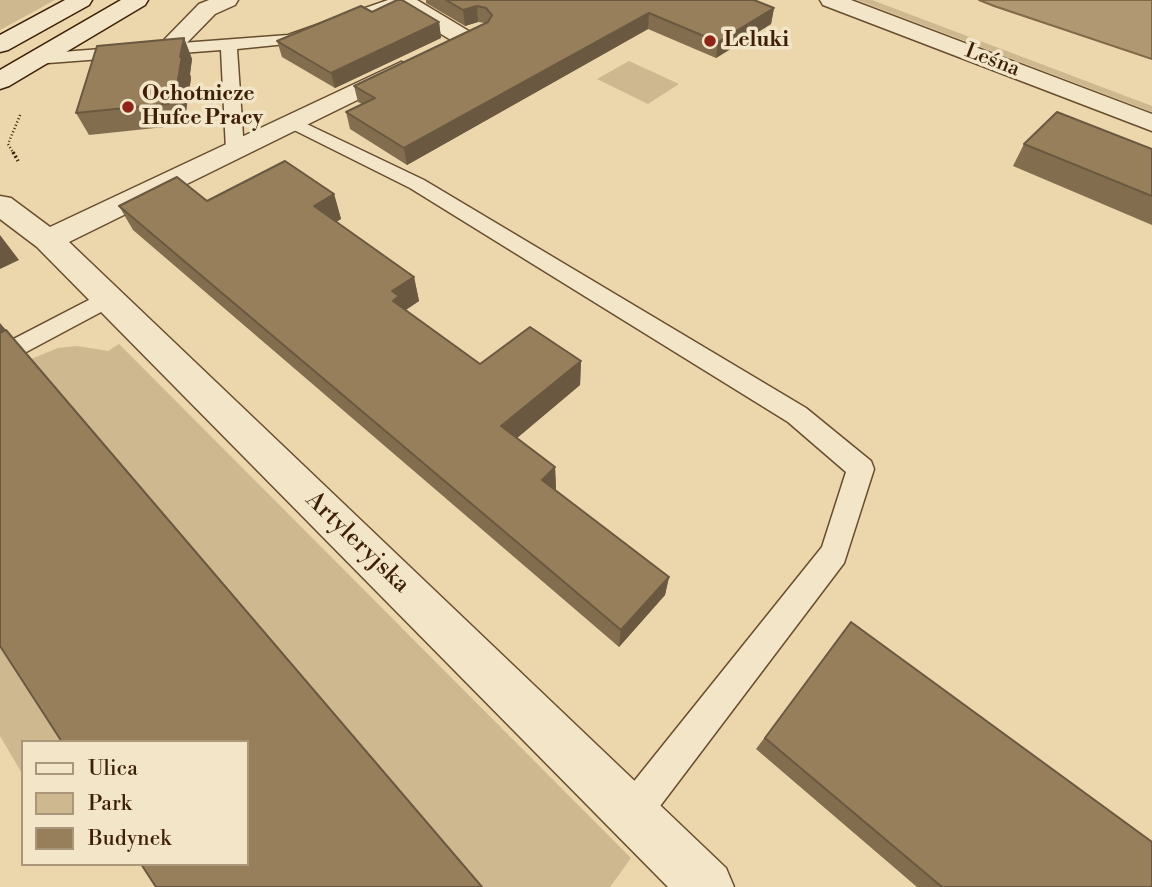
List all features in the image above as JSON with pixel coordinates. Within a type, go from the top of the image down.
[{"type":"street","points":[[0,45],[80,0]]},
{"type":"street","points":[[0,81],[137,0]]},
{"type":"street","points":[[168,49],[207,9],[227,0]]},
{"type":"street","points":[[48,240],[472,35],[402,0]]},
{"type":"street","name":"Leśna","points":[[831,0],[1152,122]]},
{"type":"street","name":"Artyleryjska","points":[[0,205],[48,240],[707,887]]},
{"type":"lane","points":[[35,59],[290,40],[402,0]]},
{"type":"lane","points":[[229,44],[234,150]]},
{"type":"lane","points":[[292,122],[417,184],[785,408],[860,469],[834,554],[632,813]]},
{"type":"lane","points":[[0,357],[108,298]]},
{"type":"path","points":[[19,162],[8,144],[22,112]]},
{"type":"green space","points":[[0,0],[55,0],[0,30]]},
{"type":"green space","points":[[857,0],[872,0],[1152,106],[1152,112]]},
{"type":"green space","points":[[629,61],[679,84],[648,104],[597,79]]},
{"type":"green space","points":[[119,344],[631,858],[610,887],[482,887],[31,359],[58,348],[77,346],[108,351]]},
{"type":"green space","points":[[0,621],[79,740],[21,740],[21,772],[0,736]]},
{"type":"shaded area","points":[[979,0],[1152,0],[1152,59],[994,6]]},
{"type":"building","points":[[402,0],[439,22],[331,73],[277,41],[361,6],[372,12]]},
{"type":"building","points":[[446,0],[754,0],[774,8],[718,42],[649,13],[404,148],[346,112],[375,98],[354,86],[488,22],[492,15],[486,8],[477,6],[463,10]]},
{"type":"building","points":[[184,38],[174,103],[76,113],[97,46]]},
{"type":"building","points":[[1057,112],[1152,149],[1152,196],[1024,144]]},
{"type":"building","points":[[285,161],[334,194],[314,206],[414,277],[392,291],[399,296],[393,301],[480,364],[530,327],[581,361],[501,426],[555,467],[542,480],[669,577],[621,630],[119,206],[177,177],[207,201]]},
{"type":"building","points":[[6,330],[482,887],[156,887],[142,866],[248,866],[248,740],[61,740],[0,646],[0,333]]},
{"type":"building","points":[[851,622],[1152,842],[1152,887],[942,887],[765,738]]},
{"type":"place","name":"Leluki","points":[[710,41]]},
{"type":"place","name":"Ochotnicze Hufce Pracy","points":[[128,107]]}]
